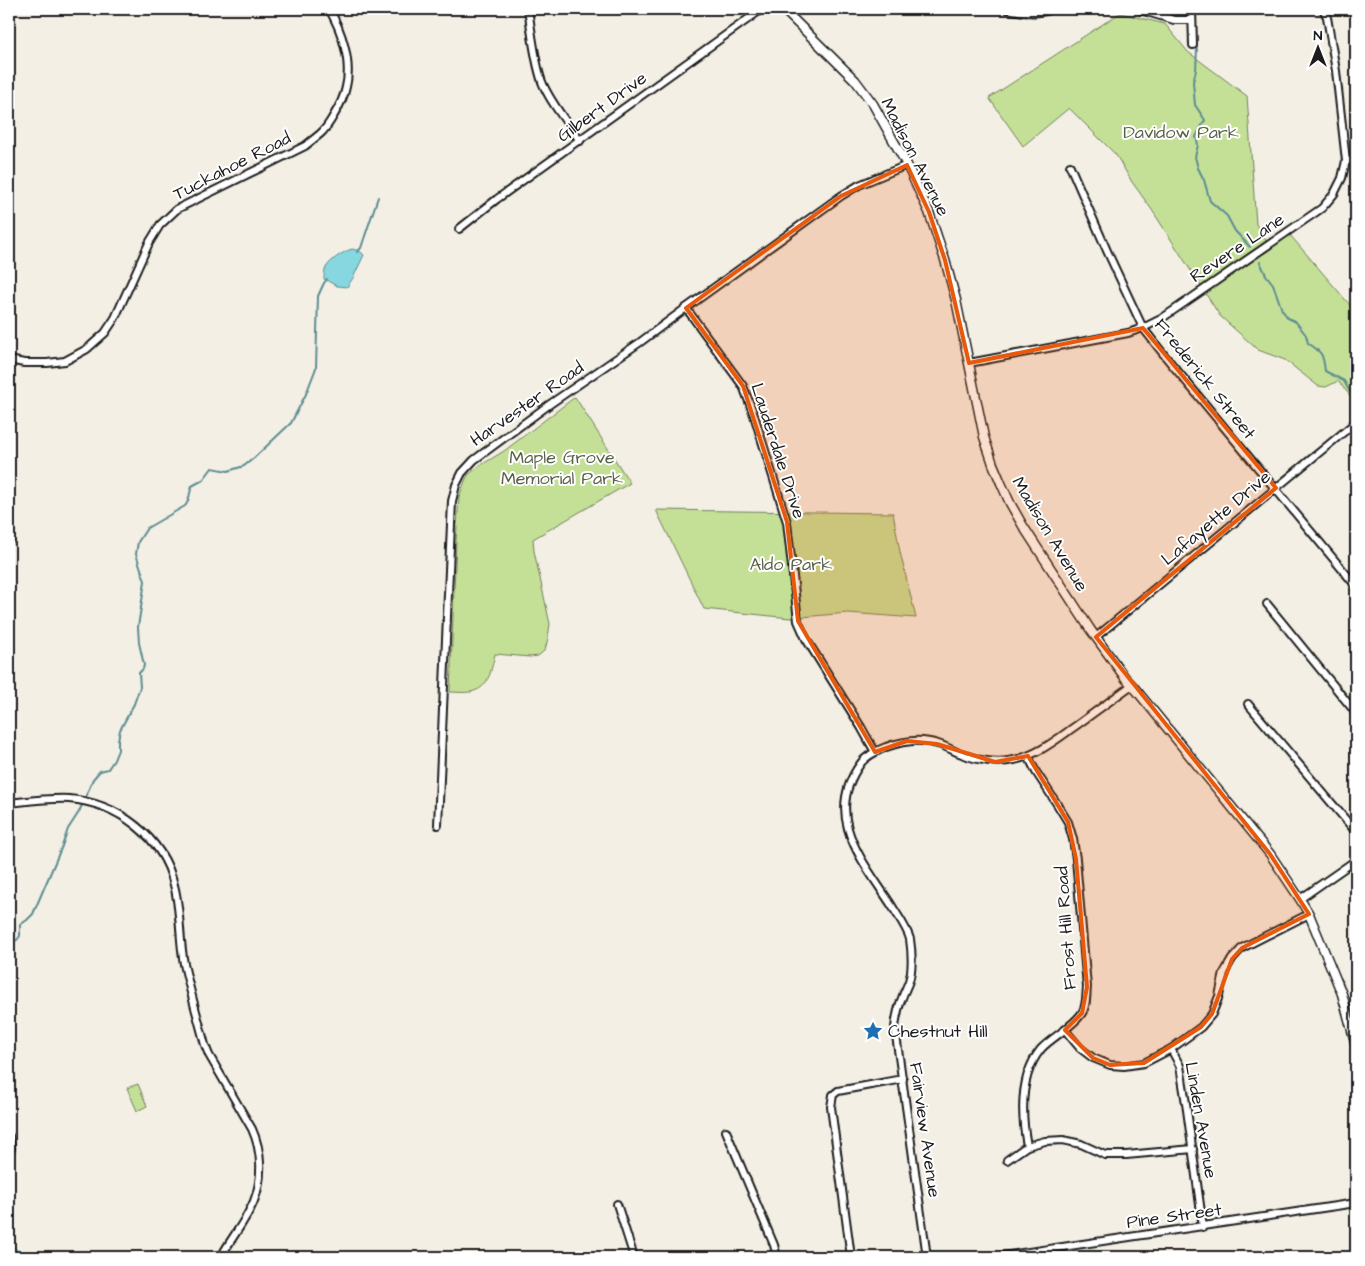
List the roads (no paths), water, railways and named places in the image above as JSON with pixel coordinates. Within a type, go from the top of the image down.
[{"type":"street","name":"Tuckahoe Road","points":[[9,360],[24,363],[65,361],[87,349],[110,326],[149,243],[160,225],[177,209],[305,146],[321,134],[339,106],[346,87],[348,70],[345,48],[334,17],[329,9]]},
{"type":"street","points":[[528,9],[542,82],[555,106],[580,141]]},
{"type":"street","name":"Gilbert Drive","points":[[459,229],[762,9]]},
{"type":"street","name":"Madison Avenue","points":[[783,9],[854,80],[873,104],[929,212],[956,300],[987,447],[1010,503],[1023,526],[1126,680],[1270,854],[1300,899],[1309,914],[1342,994],[1356,1045]]},
{"type":"street","points":[[1007,9],[1035,13],[1052,9]]},
{"type":"street","points":[[1137,9],[1174,20],[1192,20]]},
{"type":"street","points":[[1192,9],[1193,45]]},
{"type":"street","name":"Revere Lane","points":[[969,363],[1128,333],[1143,328],[1161,319],[1322,208],[1334,194],[1342,178],[1346,160],[1336,71],[1327,17],[1323,9]]},
{"type":"street","points":[[1346,160],[1356,160]]},
{"type":"street","name":"Harvester Road","points":[[438,825],[452,501],[456,485],[462,473],[474,460],[550,404],[639,343],[841,196],[859,185],[906,165]]},
{"type":"street","name":"Frederick Street","points":[[1070,166],[1143,328],[1318,541],[1356,584]]},
{"type":"street","name":"Lauderdale Drive","points":[[686,308],[743,386],[787,522],[798,621],[806,639],[875,752]]},
{"type":"street","name":"Lafayette Drive","points":[[1096,637],[1356,422]]},
{"type":"street","points":[[9,505],[9,541]]},
{"type":"street","points":[[1267,604],[1356,713]]},
{"type":"street","name":"Fairview Avenue","points":[[927,1257],[896,1028],[896,1014],[909,980],[912,952],[909,936],[901,920],[861,858],[848,833],[844,803],[849,783],[862,760],[875,752],[907,741],[937,744],[976,759],[995,762],[1028,756],[1046,747],[1132,685]]},
{"type":"street","points":[[1248,704],[1356,832]]},
{"type":"street","name":"Frost Hill Road","points":[[1026,1146],[1023,1103],[1025,1083],[1032,1064],[1041,1050],[1082,1013],[1086,1003],[1087,987],[1073,839],[1068,822],[1028,756]]},
{"type":"street","points":[[9,803],[53,799],[88,802],[114,811],[130,820],[150,839],[161,853],[174,883],[184,963],[207,1050],[257,1140],[260,1163],[254,1200],[221,1257]]},
{"type":"street","points":[[1300,899],[1356,860]]},
{"type":"street","points":[[1065,1030],[1080,1048],[1093,1058],[1110,1064],[1124,1066],[1144,1063],[1171,1049],[1201,1027],[1212,1014],[1219,996],[1224,973],[1232,959],[1242,948],[1309,914]]},
{"type":"street","name":"Linden Avenue","points":[[1171,1049],[1180,1066],[1203,1227]]},
{"type":"street","points":[[851,1257],[831,1106],[833,1095],[838,1091],[903,1079]]},
{"type":"street","points":[[726,1131],[777,1257]]},
{"type":"street","points":[[9,1136],[11,1149]]},
{"type":"street","points":[[1008,1160],[1026,1146],[1045,1141],[1063,1140],[1081,1144],[1105,1155],[1193,1149]]},
{"type":"street","name":"Pine Street","points":[[996,1257],[1356,1203]]},
{"type":"street","points":[[617,1204],[634,1257]]},
{"type":"water","points":[[352,249],[360,251],[364,255],[347,287],[337,286],[324,279],[326,267],[332,260]]},
{"type":"waterway","points":[[1197,49],[1196,70],[1193,82],[1195,105],[1205,120],[1196,137],[1198,145],[1195,157],[1210,201],[1227,216],[1235,231],[1250,247]]},
{"type":"waterway","points":[[357,252],[361,248],[378,197]]},
{"type":"waterway","points":[[1260,262],[1273,284],[1282,310],[1288,318],[1296,322],[1306,335],[1308,343],[1317,349],[1324,361],[1325,371],[1344,381],[1350,392],[1356,397]]},
{"type":"waterway","points":[[9,942],[17,940],[20,936],[20,925],[33,914],[68,829],[79,812],[93,779],[100,771],[108,769],[114,760],[118,750],[120,730],[134,704],[140,687],[139,673],[144,665],[139,643],[138,627],[145,581],[136,554],[138,542],[147,528],[185,506],[188,502],[192,486],[203,480],[212,468],[228,471],[244,466],[291,423],[306,394],[316,368],[318,296],[327,279]]},
{"type":"waterway","points":[[9,1250],[13,1253],[14,1257]]},
{"type":"place","name":"Chestnut Hill","points":[[873,1031]]},
{"type":"park label","name":"Davidow Park","points":[[1181,132]]},
{"type":"park label","name":"Maple Grove Memorial Park","points":[[562,467]]},
{"type":"park label","name":"Aldo Park","points":[[791,564]]}]
